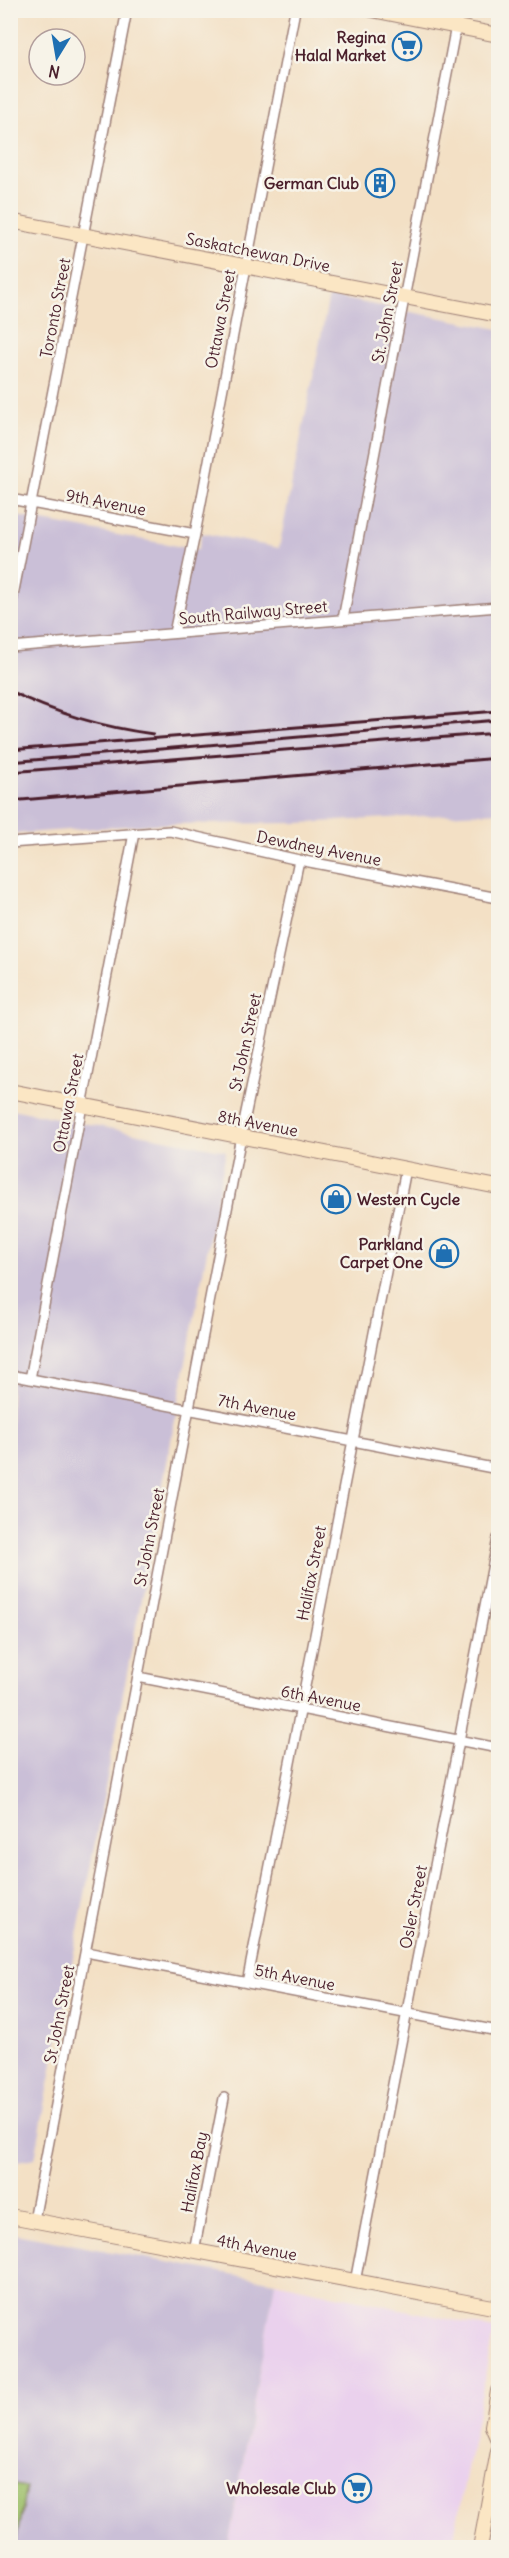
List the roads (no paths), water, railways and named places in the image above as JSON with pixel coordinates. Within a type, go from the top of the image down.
[{"type":"main road","points":[[372,10],[498,35]]},
{"type":"main road","name":"Saskatchewan Drive","points":[[10,221],[498,315]]},
{"type":"main road","name":"8th Avenue","points":[[10,1091],[498,1187]]},
{"type":"main road","name":"4th Avenue","points":[[10,2216],[498,2308]]},
{"type":"main road","points":[[498,2391],[492,2426],[498,2440]]},
{"type":"main road","points":[[480,2547],[498,2451]]},
{"type":"street","name":"Toronto Street","points":[[10,611],[128,10]]},
{"type":"street","name":"Ottawa Street","points":[[174,633],[296,10]]},
{"type":"street","name":"St. John Street","points":[[343,619],[459,10]]},
{"type":"street","name":"9th Avenue","points":[[10,499],[195,534]]},
{"type":"street","name":"South Railway Street","points":[[10,647],[498,607]]},
{"type":"street","name":"Dewdney Avenue","points":[[134,833],[170,831],[299,860],[498,898]]},
{"type":"street","name":"Ottawa Street","points":[[30,1379],[134,833]]},
{"type":"street","points":[[10,843],[134,833]]},
{"type":"street","name":"St John Street","points":[[34,2220],[241,1136],[299,860]]},
{"type":"street","name":"Halifax Street","points":[[247,1983],[406,1169]]},
{"type":"street","name":"7th Avenue","points":[[10,1375],[498,1469]]},
{"type":"street","name":"Osler Street","points":[[355,2282],[498,1538]]},
{"type":"street","name":"6th Avenue","points":[[138,1677],[498,1748]]},
{"type":"street","name":"5th Avenue","points":[[86,1952],[498,2031]]},
{"type":"street","name":"Halifax Bay","points":[[194,2252],[224,2098]]},
{"type":"railway","points":[[10,691],[80,719],[153,734]]},
{"type":"railway","points":[[10,750],[498,711]]},
{"type":"railway","points":[[10,762],[498,720]]},
{"type":"railway","points":[[10,772],[498,733]]},
{"type":"railway","points":[[10,801],[498,758]]},
{"type":"place","name":"Regina Halal Market","points":[[407,46]]},
{"type":"place","name":"German Club","points":[[380,183]]},
{"type":"place","name":"Western Cycle","points":[[336,1199]]},
{"type":"place","name":"Parkland Carpet One","points":[[444,1253]]},
{"type":"place","name":"Wholesale Club","points":[[357,2488]]}]
